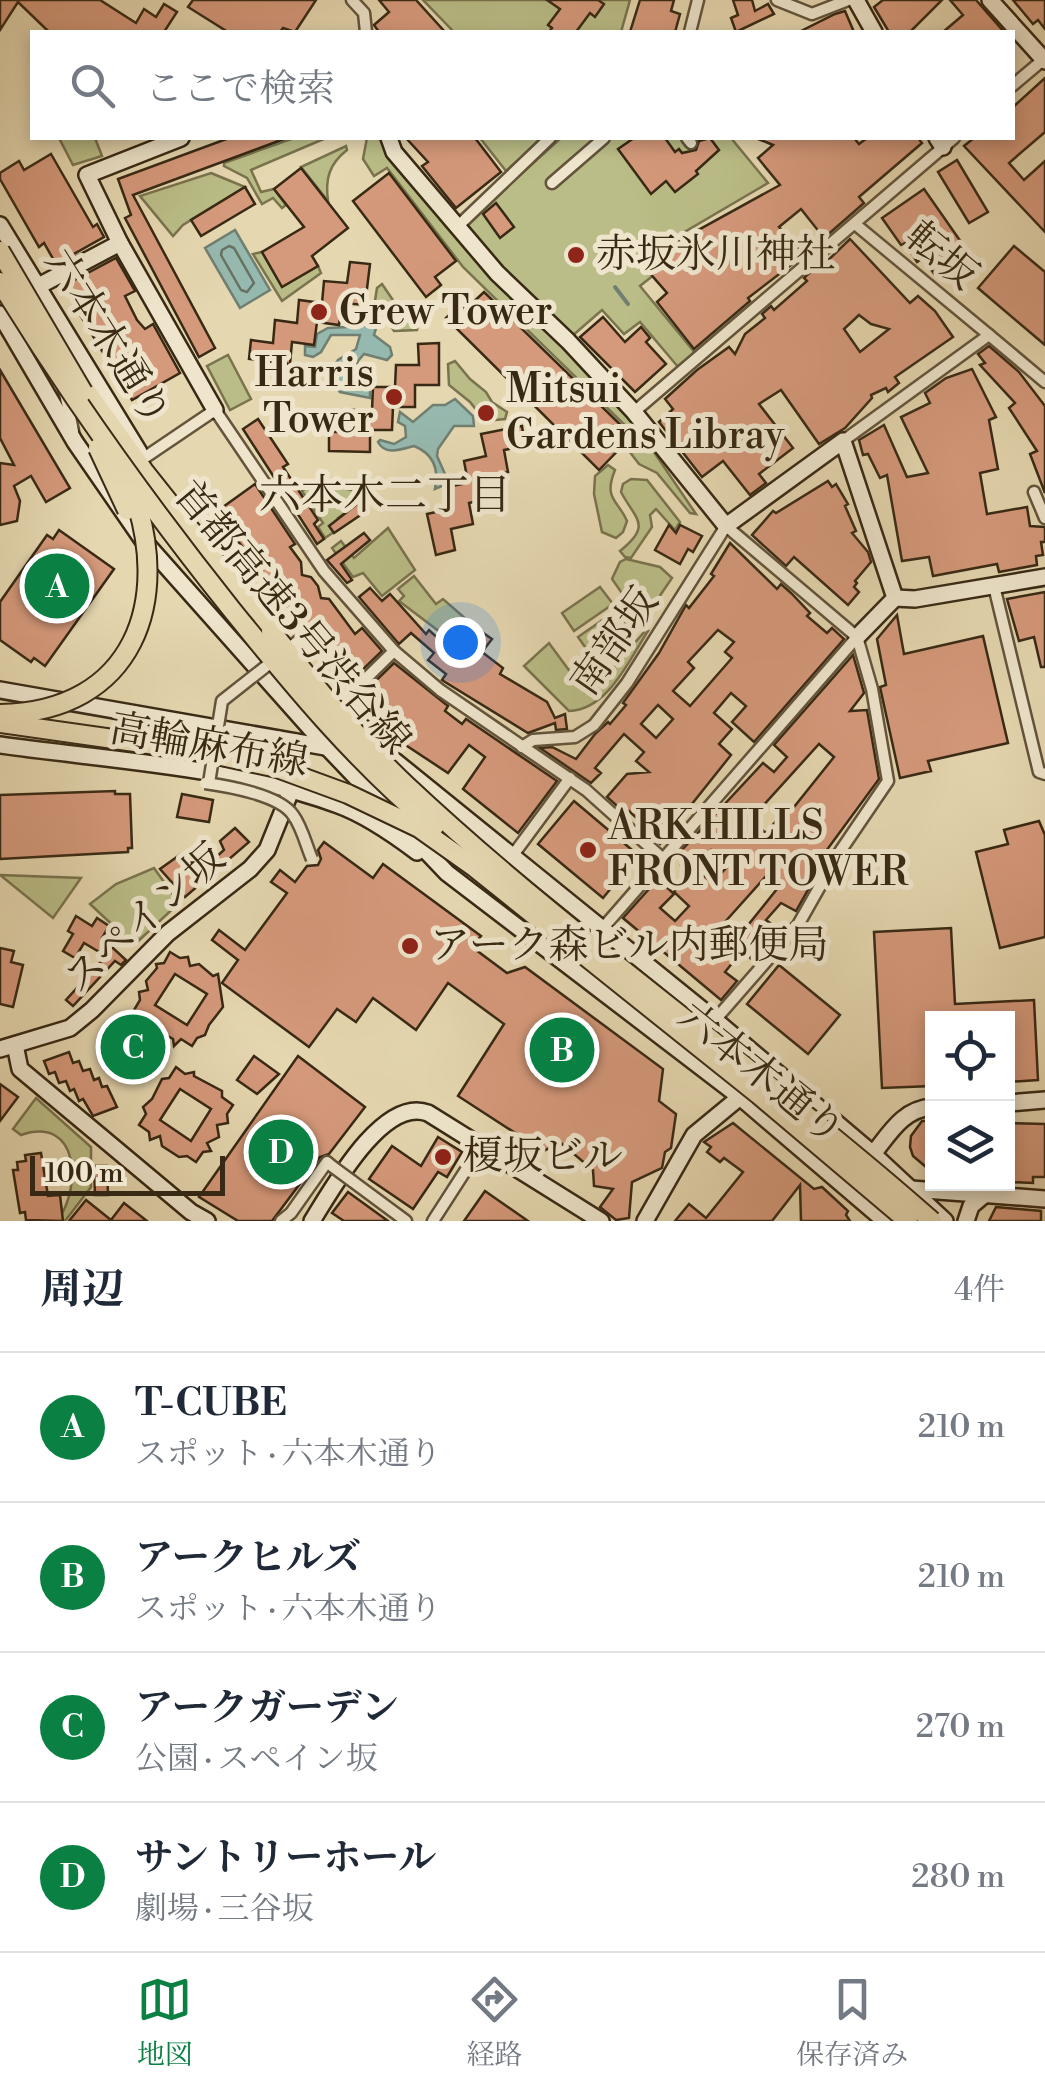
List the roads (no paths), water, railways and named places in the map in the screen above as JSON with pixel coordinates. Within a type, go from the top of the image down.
[{"type":"highway","points":[[0,251],[70,368],[128,479],[141,517],[147,554],[142,614],[126,655],[97,686],[51,708],[0,715]]},
{"type":"highway","name":"首都高速3号渋谷線","points":[[0,282],[36,342],[193,562],[353,754],[586,952]]},
{"type":"highway","points":[[0,715],[49,700],[90,678],[117,650],[137,596],[138,556],[120,493],[36,342]]},
{"type":"highway","points":[[70,368],[144,472],[364,743],[407,786],[932,1221]]},
{"type":"highway","points":[[0,715],[198,744],[315,772],[452,838],[561,917]]},
{"type":"highway","points":[[0,715],[278,768],[394,815],[447,846],[586,952],[911,1221]]},
{"type":"main road","points":[[852,0],[873,30]]},
{"type":"main road","points":[[990,0],[1044,60]]},
{"type":"main road","points":[[176,140],[87,174],[120,243],[214,410]]},
{"type":"main road","points":[[390,140],[394,152],[456,228],[634,412],[726,526],[843,441],[896,598]]},
{"type":"main road","name":"六本木通り","points":[[0,225],[144,458],[341,704],[390,757],[715,1020],[873,1154],[945,1221]]},
{"type":"main road","points":[[0,312],[36,287],[120,243]]},
{"type":"main road","name":"六本木通り","points":[[0,312],[75,442],[142,539],[327,747],[447,873],[740,1097],[846,1185],[876,1217]]},
{"type":"main road","points":[[41,696],[77,690],[92,682],[118,654],[134,627],[141,598],[142,539]]},
{"type":"main road","points":[[857,638],[896,598],[915,599],[1045,577]]},
{"type":"main road","points":[[323,682],[360,752],[604,967],[602,988]]},
{"type":"main road","points":[[0,690],[390,757]]},
{"type":"main road","name":"高輪麻布線","points":[[0,746],[260,781],[292,790],[342,806],[389,832],[447,873]]},
{"type":"main road","name":"スペイン坂","points":[[7,1047],[70,1028],[168,933],[243,876],[266,850],[292,790]]},
{"type":"main road","points":[[602,929],[600,944],[616,977],[700,1044],[712,1075]]},
{"type":"main road","points":[[586,952],[608,963],[876,1187],[911,1221]]},
{"type":"main road","points":[[7,1047],[20,1069],[188,1216],[207,1221]]},
{"type":"main road","points":[[645,1221],[694,1135],[740,1097]]},
{"type":"main road","points":[[1015,1102],[1045,1100]]},
{"type":"main road","points":[[873,1154],[902,1118],[925,1109]]},
{"type":"main road","points":[[312,1221],[346,1165],[394,1116],[420,1110],[600,1221]]},
{"type":"main road","points":[[911,1189],[1045,1200]]},
{"type":"main road","points":[[966,1221],[971,1206],[984,1195]]},
{"type":"street","points":[[352,0],[360,5],[366,30]]},
{"type":"street","points":[[690,30],[698,0]]},
{"type":"street","points":[[777,0],[812,14],[852,0]]},
{"type":"street","points":[[1015,84],[1044,60]]},
{"type":"street","points":[[456,228],[548,140]]},
{"type":"street","points":[[552,183],[602,140]]},
{"type":"street","points":[[634,412],[855,224],[945,141]]},
{"type":"street","name":"転坂","points":[[855,224],[1045,382]]},
{"type":"street","points":[[36,287],[26,306],[58,362],[75,442]]},
{"type":"street","points":[[843,441],[989,335]]},
{"type":"street","points":[[144,458],[214,410],[324,571],[394,651],[440,690],[570,778],[662,858]]},
{"type":"street","points":[[1034,492],[1045,518]]},
{"type":"street","points":[[715,1020],[798,926],[836,856],[888,781],[872,689],[857,638],[726,526]]},
{"type":"street","name":"南部坂","points":[[522,747],[533,740],[575,737],[594,725],[627,683],[726,526]]},
{"type":"street","points":[[994,586],[1039,772],[1045,774]]},
{"type":"street","points":[[305,641],[302,638],[222,701],[207,783],[238,787],[286,808],[294,815],[312,859]]},
{"type":"street","points":[[602,929],[857,638]]},
{"type":"street","points":[[341,704],[394,651]]},
{"type":"street","points":[[514,855],[570,778]]},
{"type":"street","points":[[433,1221],[480,1148]]},
{"type":"street","points":[[282,1221],[327,1162],[406,1221]]},
{"type":"street","points":[[846,1185],[911,1189]]},
{"type":"water","points":[[235,230],[270,290],[240,308],[205,248]]},
{"type":"water","points":[[371,313],[378,322],[374,335],[390,347],[392,355],[387,360],[364,354],[358,361],[352,381],[370,389],[370,398],[340,392],[333,383],[332,370],[338,360],[356,349],[360,335],[331,335],[321,352],[313,357],[305,355],[305,346],[315,347],[317,334],[328,328],[347,327]]},
{"type":"water","points":[[455,399],[473,416],[474,426],[454,426],[438,449],[437,456],[449,483],[435,489],[435,469],[426,453],[414,446],[389,450],[378,442],[394,444],[406,437],[405,426],[398,422],[400,412],[413,422],[433,405],[445,405]]},
{"type":"waterway","points":[[615,287],[628,304]]},
{"type":"place","name":"赤坂氷川神社","points":[[576,255]]},
{"type":"place","name":"Grew Tower","points":[[319,312]]},
{"type":"place","name":"Harris Tower","points":[[394,397]]},
{"type":"place","name":"Mitsui Gardens Libray","points":[[486,413]]},
{"type":"place","name":"T-CUBE","points":[[57,586]]},
{"type":"place","name":"ARK HILLS FRONT TOWER","points":[[588,850]]},
{"type":"place","name":"アーク森ビル内郵便局","points":[[410,946]]},
{"type":"place","name":"アークガーデン","points":[[133,1047]]},
{"type":"place","name":"アークヒルズ","points":[[562,1050]]},
{"type":"place","name":"サントリーホール","points":[[281,1152]]},
{"type":"place","name":"榎坂ビル","points":[[443,1157]]},
{"type":"district","name":"六本木二丁目","points":[[385,496]]}]
